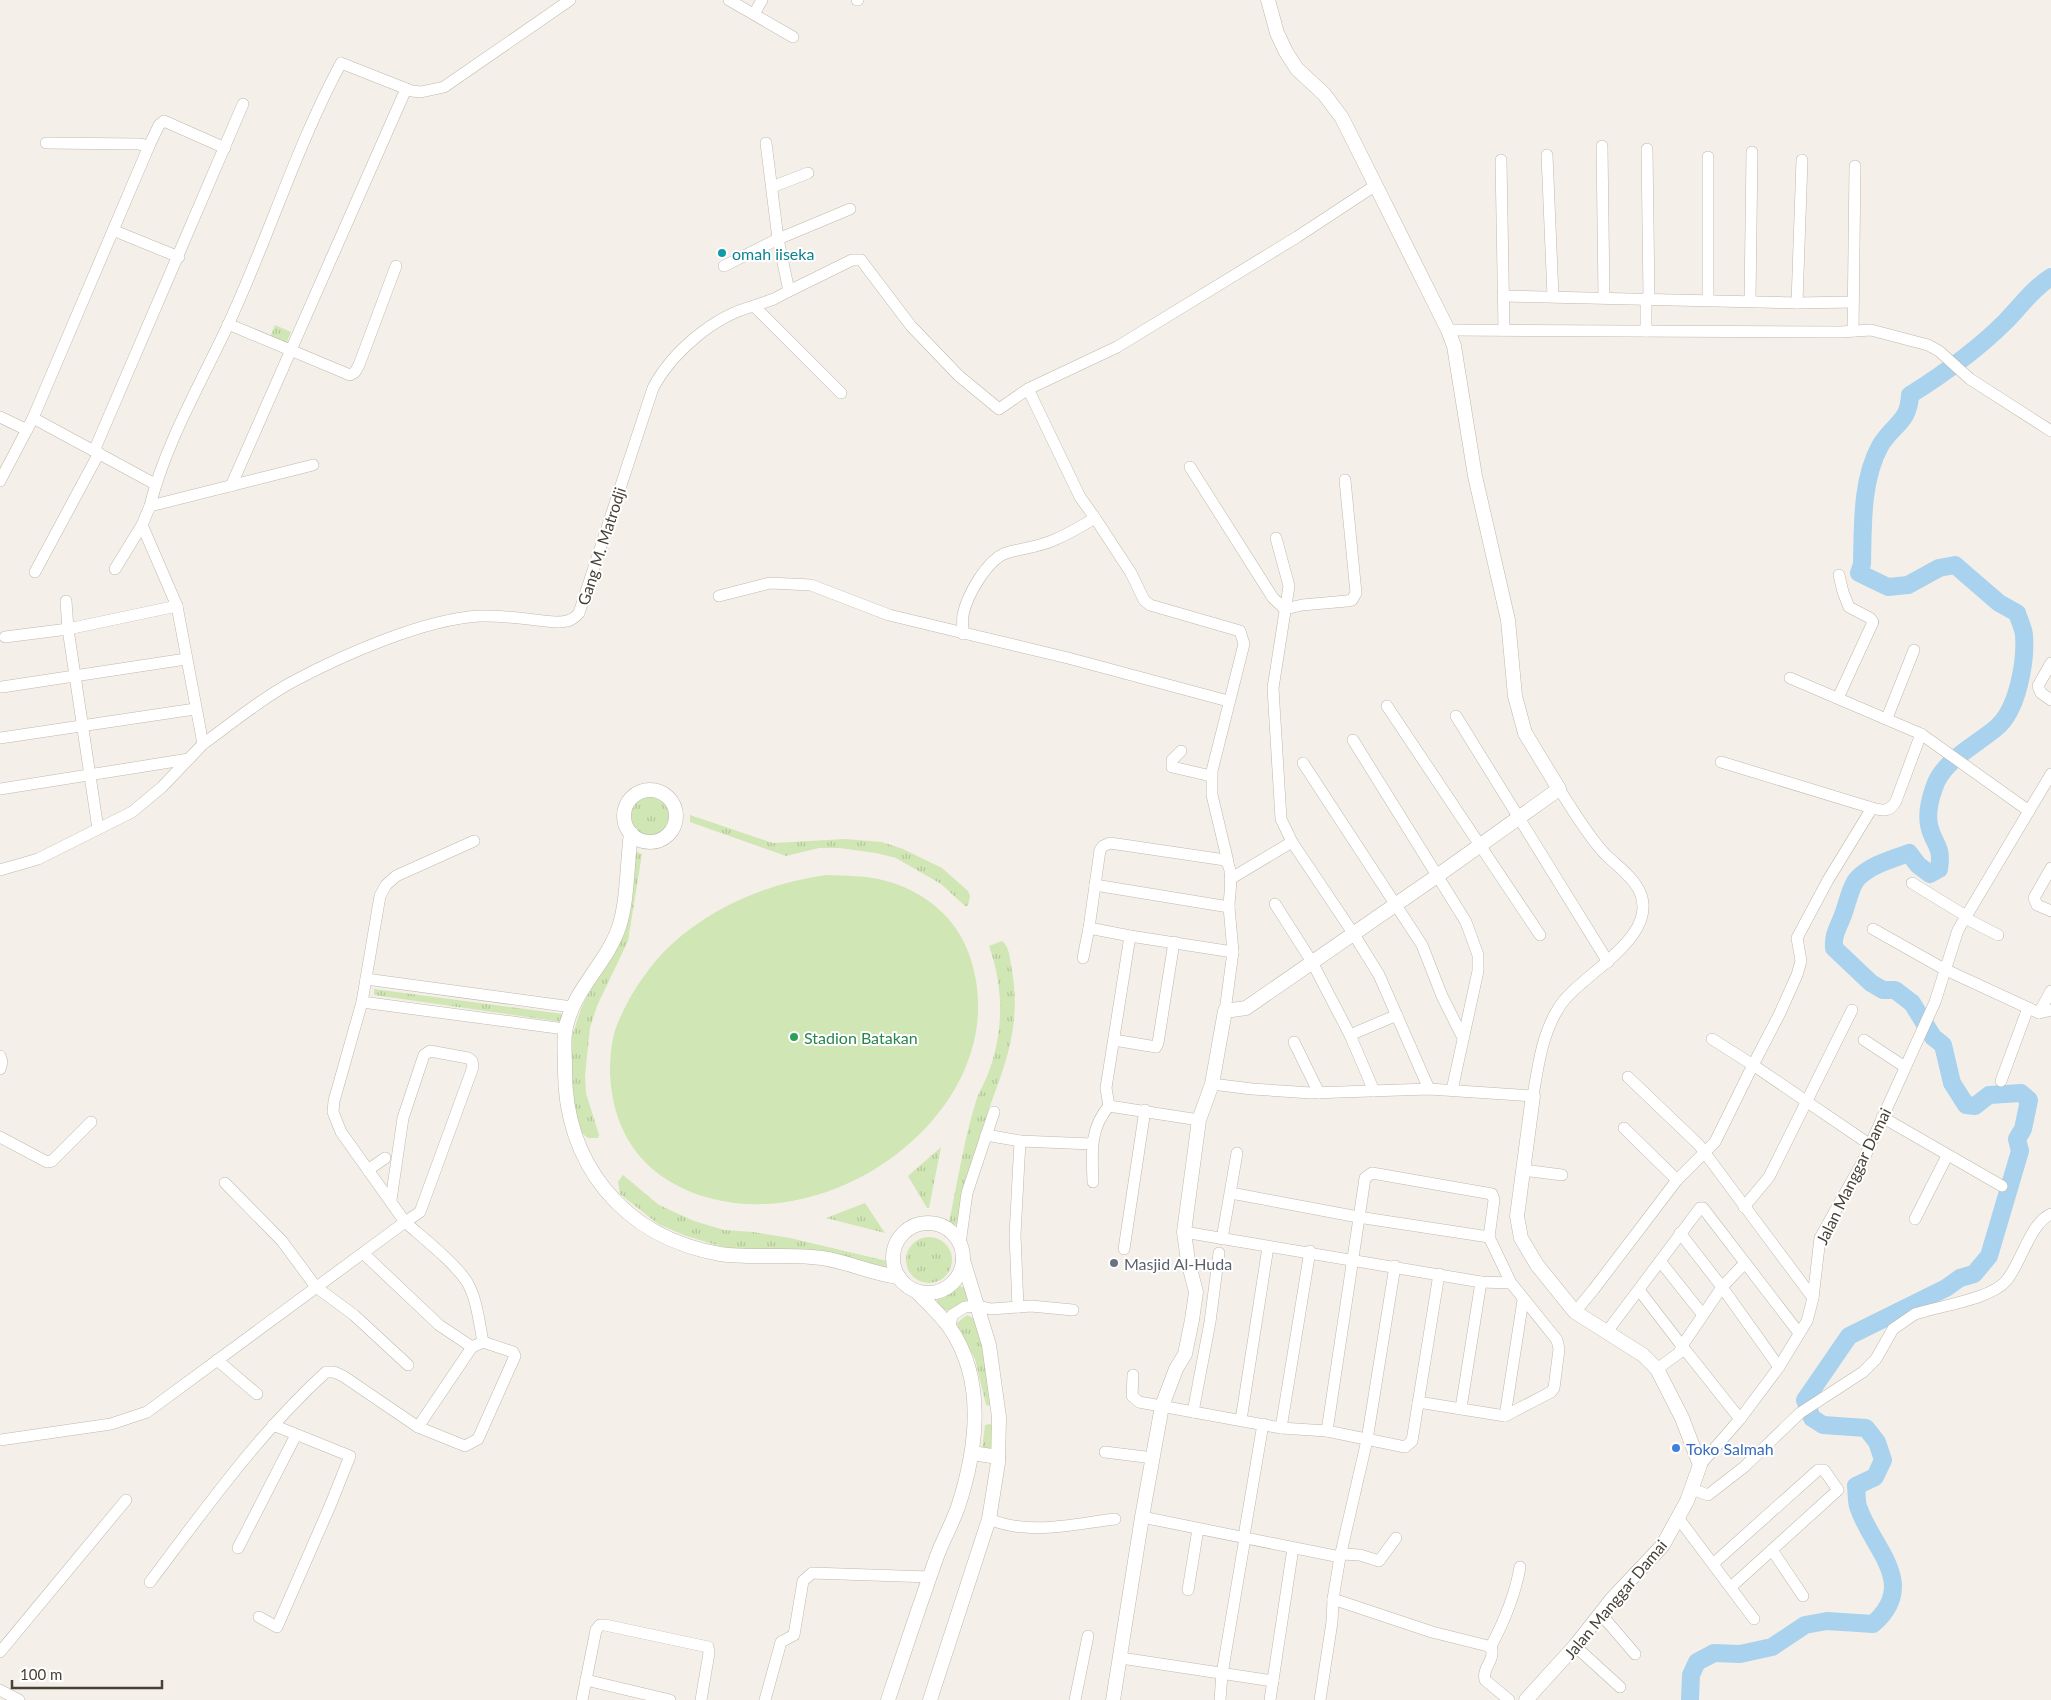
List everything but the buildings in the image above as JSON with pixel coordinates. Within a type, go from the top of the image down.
[{"type":"street","points":[[115,569],[142,525],[150,506],[155,484],[228,324],[341,63],[406,89],[421,92],[444,87],[570,0]]},
{"type":"street","points":[[729,0],[792,37]]},
{"type":"street","points":[[754,14],[762,0]]},
{"type":"street","points":[[1268,0],[1277,33],[1286,52],[1297,69],[1324,94],[1342,118],[1448,330],[1454,346],[1475,476],[1508,620],[1515,696],[1525,733],[1558,789],[1604,853],[1621,868],[1639,891],[1642,903],[1641,918],[1633,933],[1608,962],[1570,993],[1558,1008],[1545,1036],[1533,1096],[1517,1216],[1522,1238],[1537,1265],[1574,1312],[1643,1355],[1657,1370],[1682,1418],[1700,1465]]},
{"type":"street","points":[[231,486],[406,89]]},
{"type":"street","points":[[34,572],[96,452],[243,104]]},
{"type":"street","points":[[0,481],[27,430],[115,231],[159,124],[164,121],[225,148]]},
{"type":"street","points":[[46,143],[139,144],[149,146]]},
{"type":"street","points":[[766,143],[778,239],[788,291]]},
{"type":"street","points":[[1602,146],[1604,297]]},
{"type":"street","points":[[1646,331],[1648,149]]},
{"type":"street","points":[[1750,301],[1752,152]]},
{"type":"street","points":[[1547,155],[1552,296]]},
{"type":"street","points":[[1708,157],[1708,300]]},
{"type":"street","points":[[1501,160],[1504,330]]},
{"type":"street","points":[[1797,303],[1802,160]]},
{"type":"street","points":[[1853,331],[1855,166]]},
{"type":"street","points":[[772,187],[808,174]]},
{"type":"street","points":[[841,393],[754,306],[774,299],[852,260],[861,260],[911,326],[959,376],[999,409],[1028,389],[1117,347],[1297,237],[1376,185]]},
{"type":"street","points":[[724,266],[778,239],[850,209]]},
{"type":"street","points":[[115,231],[179,257]]},
{"type":"street","points":[[228,324],[350,375],[356,372],[396,266]]},
{"type":"street","points":[[1504,296],[1797,303],[1854,302]]},
{"type":"street","name":"Gang M. Matrodji","points":[[203,744],[292,682],[373,645],[420,629],[438,623],[480,616],[556,622],[575,618],[579,613],[649,400],[658,378],[667,365],[717,322],[754,306]]},
{"type":"street","points":[[1448,330],[1871,330],[1928,345],[1939,351],[1970,379],[2051,430]]},
{"type":"street","points":[[1028,389],[1080,497],[1131,573],[1144,600],[1150,605],[1240,631],[1244,644],[1228,701],[1211,776],[1213,802],[1222,830],[1230,879],[1229,907],[1236,1009],[1199,1120],[1184,1232],[1188,1261],[1196,1292],[1185,1354],[1176,1370],[1162,1406],[1113,1700]]},
{"type":"street","points":[[0,417],[27,430]]},
{"type":"street","points":[[32,418],[155,484]]},
{"type":"street","points":[[150,506],[313,465]]},
{"type":"street","points":[[1190,467],[1273,598],[1285,609]]},
{"type":"street","points":[[1285,609],[1302,605],[1352,600],[1356,593],[1345,480]]},
{"type":"street","points":[[963,634],[963,616],[966,606],[979,580],[994,559],[1006,553],[1030,549],[1054,541],[1095,518]]},
{"type":"street","points":[[0,870],[38,859],[132,812],[189,760],[203,744],[177,606],[142,525]]},
{"type":"street","points":[[1276,538],[1288,573],[1289,586],[1273,688],[1281,819],[1292,842],[1354,933],[1379,975],[1429,1090]]},
{"type":"street","points":[[1838,698],[1872,622],[1870,618],[1850,608],[1843,592],[1840,575]]},
{"type":"street","points":[[719,596],[770,583],[811,585],[889,615],[1068,658],[1228,701]]},
{"type":"street","points":[[66,602],[68,629],[98,829]]},
{"type":"street","points":[[4,637],[68,629],[177,606]]},
{"type":"street","points":[[1887,718],[1914,650]]},
{"type":"street","points":[[2,687],[186,659]]},
{"type":"street","points":[[2051,663],[2038,686],[2041,694],[2051,700]]},
{"type":"street","points":[[1790,678],[1887,718],[1934,741],[2029,811]]},
{"type":"street","points":[[1387,706],[1540,935]]},
{"type":"street","points":[[0,738],[195,709]]},
{"type":"street","points":[[1456,716],[1608,962]]},
{"type":"street","points":[[1721,762],[1872,808],[1887,810],[1894,805],[1921,734]]},
{"type":"street","points":[[1353,740],[1466,922],[1478,955],[1478,971],[1452,1090]]},
{"type":"street","points":[[1181,751],[1172,760],[1172,767],[1211,776]]},
{"type":"street","points":[[0,789],[189,760]]},
{"type":"street","points":[[1303,763],[1422,945],[1442,996],[1463,1038]]},
{"type":"street","name":"Jalan Manggar Damai","points":[[1526,1700],[1575,1646],[1600,1613],[1663,1545],[1679,1518],[1700,1465],[1740,1419],[1779,1367],[1807,1321],[1813,1298],[1820,1238],[1854,1179],[1905,1067],[1934,1002],[1944,969],[1965,917],[2051,774]]},
{"type":"street","points":[[1236,1009],[1312,962],[1520,818],[1558,789]]},
{"type":"street","points":[[1574,1312],[1594,1289],[1677,1180],[1705,1154],[1714,1142],[1779,1015],[1797,975],[1801,961],[1798,938],[1828,880],[1872,808]]},
{"type":"street","points":[[631,833],[619,927],[572,1007],[565,1029],[564,1085],[574,1137],[585,1164],[607,1194],[630,1213],[653,1229],[696,1248],[722,1254],[822,1258],[874,1274],[899,1278]]},
{"type":"street","points":[[418,1427],[478,1344],[475,1303],[466,1281],[433,1246],[405,1222],[341,1132],[332,1112],[362,1002],[380,896],[386,885],[396,876],[474,841]]},
{"type":"street","points":[[1230,879],[1292,842]]},
{"type":"street","points":[[1083,958],[1100,850],[1103,846],[1110,844],[1225,860],[1228,862]]},
{"type":"street","points":[[2051,868],[2034,898],[2037,905],[2051,912]]},
{"type":"street","points":[[1912,883],[1965,917],[1998,935]]},
{"type":"street","points":[[1095,885],[1229,907]]},
{"type":"street","points":[[1275,904],[1312,962],[1350,1036],[1374,1090]]},
{"type":"street","points":[[1089,928],[1233,952]]},
{"type":"street","points":[[1873,929],[1944,969],[2034,1011],[2051,1010]]},
{"type":"street","points":[[1109,1106],[1106,1088],[1130,936]]},
{"type":"street","points":[[1114,1040],[1156,1047],[1174,942]]},
{"type":"street","points":[[366,979],[572,1007]]},
{"type":"street","points":[[2001,1080],[2034,1011],[2051,991]]},
{"type":"street","points":[[362,1002],[565,1029]]},
{"type":"street","points":[[1744,1207],[1769,1177],[1852,1010]]},
{"type":"street","points":[[1350,1036],[1397,1015]]},
{"type":"street","points":[[1712,1039],[1870,1144]]},
{"type":"street","points":[[1864,1040],[1905,1067]]},
{"type":"street","points":[[1294,1042],[1319,1093]]},
{"type":"street","points":[[0,1440],[111,1424],[135,1417],[167,1399],[217,1360],[420,1212],[473,1067],[472,1061],[468,1058],[430,1051],[424,1055],[403,1118],[391,1200]]},
{"type":"street","points":[[0,1056],[2,1062],[0,1069]]},
{"type":"street","points":[[1628,1077],[1699,1145],[1813,1298]]},
{"type":"street","points":[[1212,1084],[1252,1089],[1319,1093],[1374,1090],[1452,1090],[1533,1096]]},
{"type":"street","points":[[1109,1106],[1145,1110],[1199,1120]]},
{"type":"street","points":[[1094,1182],[1092,1144],[1100,1116],[1109,1106]]},
{"type":"street","points":[[1124,1248],[1145,1110]]},
{"type":"street","points":[[930,1700],[990,1520],[998,1457],[999,1416],[989,1345],[963,1260],[960,1244],[967,1194],[994,1112]]},
{"type":"street","points":[[1882,1117],[2002,1186]]},
{"type":"street","points":[[0,1137],[43,1162],[47,1162],[52,1161],[90,1122]]},
{"type":"street","points":[[1624,1128],[1677,1180]]},
{"type":"street","points":[[986,1135],[1020,1141],[1092,1144]]},
{"type":"street","points":[[1018,1307],[1016,1236],[1020,1141]]},
{"type":"street","points":[[1222,1239],[1237,1153]]},
{"type":"street","points":[[1915,1219],[1947,1156]]},
{"type":"street","points":[[368,1170],[384,1158]]},
{"type":"street","points":[[1523,1170],[1562,1175]]},
{"type":"street","points":[[1327,1431],[1358,1217],[1365,1178],[1372,1174],[1492,1194],[1494,1200],[1489,1237],[1511,1283],[1557,1340],[1559,1349],[1554,1388],[1519,1410],[1504,1416],[1418,1402]]},
{"type":"street","points":[[225,1183],[282,1241],[316,1287],[354,1315],[408,1365]]},
{"type":"street","points":[[1230,1193],[1358,1217],[1489,1237]]},
{"type":"street","points":[[1606,1333],[1700,1208],[1703,1208],[1799,1333]]},
{"type":"street","points":[[1692,1489],[1706,1495],[1710,1494],[1744,1467],[1800,1413],[1863,1372],[1876,1359],[1893,1329],[1905,1320],[1925,1311],[1955,1304],[1996,1290],[2007,1281],[2040,1223],[2051,1214]]},
{"type":"street","points":[[888,1700],[930,1577],[957,1509],[972,1453],[976,1415],[974,1395],[964,1356],[950,1328],[916,1291],[899,1278],[894,1268],[895,1247],[906,1230],[915,1225],[935,1224],[946,1228],[960,1244]]},
{"type":"street","points":[[1184,1232],[1395,1266],[1481,1282],[1511,1283]]},
{"type":"street","points":[[1680,1233],[1779,1367]]},
{"type":"street","points":[[1241,1420],[1268,1247]]},
{"type":"street","points":[[1192,1412],[1210,1322],[1219,1252]]},
{"type":"street","points":[[1282,1428],[1310,1252]]},
{"type":"street","points":[[150,1582],[248,1452],[326,1372],[334,1372],[418,1427],[466,1446],[478,1439],[515,1356],[511,1349],[478,1344],[439,1325],[363,1253]]},
{"type":"street","points":[[916,1291],[928,1293],[941,1290],[952,1284],[960,1273],[963,1260]]},
{"type":"street","points":[[1660,1261],[1703,1315]]},
{"type":"street","points":[[1657,1370],[1679,1353],[1722,1288],[1745,1263]]},
{"type":"street","points":[[1320,1700],[1332,1622],[1333,1599],[1366,1440],[1395,1266]]},
{"type":"street","points":[[1133,1375],[1132,1398],[1139,1402],[1282,1428],[1327,1431],[1405,1447],[1410,1445],[1439,1274]]},
{"type":"street","points":[[1461,1408],[1481,1282]]},
{"type":"street","points":[[1639,1290],[1740,1419]]},
{"type":"street","points":[[1504,1416],[1523,1300]]},
{"type":"street","points":[[950,1328],[952,1315],[965,1307],[1073,1310]]},
{"type":"street","points":[[217,1360],[257,1394]]},
{"type":"street","points":[[976,1415],[999,1416]]},
{"type":"street","points":[[1220,1700],[1222,1674],[1263,1424]]},
{"type":"street","points":[[259,1617],[277,1627],[350,1456],[273,1425]]},
{"type":"street","points":[[238,1548],[296,1435]]},
{"type":"street","points":[[1106,1452],[1153,1458]]},
{"type":"street","points":[[972,1453],[998,1457]]},
{"type":"street","points":[[1714,1563],[1818,1470],[1824,1470],[1838,1490],[1731,1587]]},
{"type":"street","points":[[0,1652],[126,1500]]},
{"type":"street","points":[[1142,1517],[1198,1528],[1245,1534],[1293,1548],[1342,1552],[1379,1561],[1396,1538]]},
{"type":"street","points":[[1679,1518],[1754,1618]]},
{"type":"street","points":[[990,1520],[1008,1527],[1034,1529],[1115,1519]]},
{"type":"street","points":[[1188,1590],[1198,1528]]},
{"type":"street","points":[[1270,1700],[1293,1548]]},
{"type":"street","points":[[1772,1550],[1803,1596]]},
{"type":"street","points":[[1490,1648],[1503,1623],[1516,1588],[1520,1567]]},
{"type":"street","points":[[765,1700],[781,1642],[794,1636],[803,1581],[812,1574],[930,1577]]},
{"type":"street","points":[[1333,1599],[1423,1629],[1480,1643],[1490,1648],[1493,1655],[1486,1668],[1485,1680],[1508,1700]]},
{"type":"street","points":[[1600,1613],[1635,1654]]},
{"type":"street","points":[[582,1700],[596,1630],[600,1625],[705,1645],[710,1650],[701,1700]]},
{"type":"street","points":[[1075,1700],[1088,1636]]},
{"type":"street","points":[[1575,1646],[1620,1687]]},
{"type":"street","points":[[1121,1658],[1273,1681]]},
{"type":"street","points":[[586,1680],[670,1700]]},
{"type":"street","points":[[0,1690],[19,1700]]},
{"type":"green space","points":[[275,325],[291,332],[285,347],[269,340]]},
{"type":"green space","points":[[649,793],[662,797],[668,803],[672,816],[668,829],[662,835],[649,839],[636,835],[630,829],[626,816],[630,803],[636,797]]},
{"type":"green space","points":[[690,815],[773,843],[845,839],[882,842],[903,849],[942,868],[968,891],[970,896],[968,906],[965,906],[941,884],[896,858],[839,848],[819,848],[786,856],[690,822]]},
{"type":"green space","points":[[634,851],[642,854],[628,941],[597,1006],[590,1028],[585,1076],[586,1093],[599,1135],[598,1138],[588,1138],[579,1131],[570,1085],[572,1036],[581,1009],[600,968]]},
{"type":"green space","name":"Stadion Batakan","points":[[826,875],[871,878],[900,885],[937,907],[956,928],[969,954],[978,1007],[969,1057],[946,1103],[910,1143],[866,1174],[817,1195],[765,1204],[713,1199],[690,1192],[670,1182],[653,1170],[627,1138],[618,1119],[610,1074],[611,1049],[617,1025],[634,992],[648,971],[672,944],[689,930],[706,918],[744,898],[784,884]]},
{"type":"green space","points":[[1002,941],[1009,952],[1014,989],[1015,1011],[1012,1031],[1003,1070],[977,1143],[957,1225],[950,1224],[968,1128],[977,1098],[987,1077],[997,1042],[1000,1010],[999,994],[994,962],[989,946]]},
{"type":"green space","points":[[374,989],[563,1014],[562,1022],[374,995]]},
{"type":"green space","points":[[941,1147],[929,1208],[927,1208],[908,1176]]},
{"type":"green space","points":[[623,1175],[659,1205],[694,1221],[724,1230],[753,1232],[790,1238],[887,1261],[886,1269],[723,1247],[686,1236],[658,1224],[620,1194],[618,1182]]},
{"type":"green space","points":[[865,1203],[885,1233],[826,1218]]},
{"type":"green space","points":[[929,1237],[942,1241],[948,1247],[952,1260],[948,1273],[942,1279],[929,1283],[916,1279],[910,1273],[906,1260],[910,1247],[916,1241]]},
{"type":"green space","points":[[960,1286],[967,1289],[968,1299],[965,1303],[952,1310],[943,1309],[939,1306],[937,1300]]},
{"type":"green space","points":[[967,1315],[977,1320],[986,1355],[993,1406],[986,1405],[975,1359],[958,1328],[957,1323]]},
{"type":"green space","points":[[990,1424],[993,1426],[995,1452],[982,1449],[985,1425]]},
{"type":"waterway","points":[[1690,1700],[1691,1675],[1697,1662],[1714,1653],[1740,1654],[1772,1647],[1805,1625],[1827,1621],[1873,1624],[1886,1609],[1892,1595],[1889,1567],[1858,1507],[1856,1486],[1875,1477],[1883,1460],[1877,1442],[1866,1428],[1823,1425],[1812,1418],[1805,1400],[1849,1336],[1946,1288],[1960,1278],[1974,1274],[1989,1256],[2020,1151],[2017,1139],[2023,1129],[2029,1100],[2021,1093],[1989,1095],[1975,1106],[1966,1105],[1952,1083],[1943,1045],[1933,1037],[1912,1003],[1895,990],[1883,990],[1871,983],[1834,948],[1834,939],[1852,887],[1862,874],[1882,863],[1909,853],[1918,865],[1930,874],[1939,869],[1939,849],[1928,821],[1931,797],[1938,778],[1960,754],[2004,720],[2015,698],[2024,658],[2024,635],[2017,613],[1999,603],[1955,565],[1939,568],[1908,585],[1888,587],[1859,573],[1862,564],[1864,504],[1869,474],[1880,446],[1907,412],[1910,395],[1948,370],[1983,343],[2032,293],[2051,277]]},
{"type":"place","name":"omah iiseka","points":[[722,253]]},
{"type":"place","name":"Stadion Batakan","points":[[794,1037]]},
{"type":"place","name":"Masjid Al-Huda","points":[[1114,1263]]},
{"type":"place","name":"Toko Salmah","points":[[1676,1448]]}]
